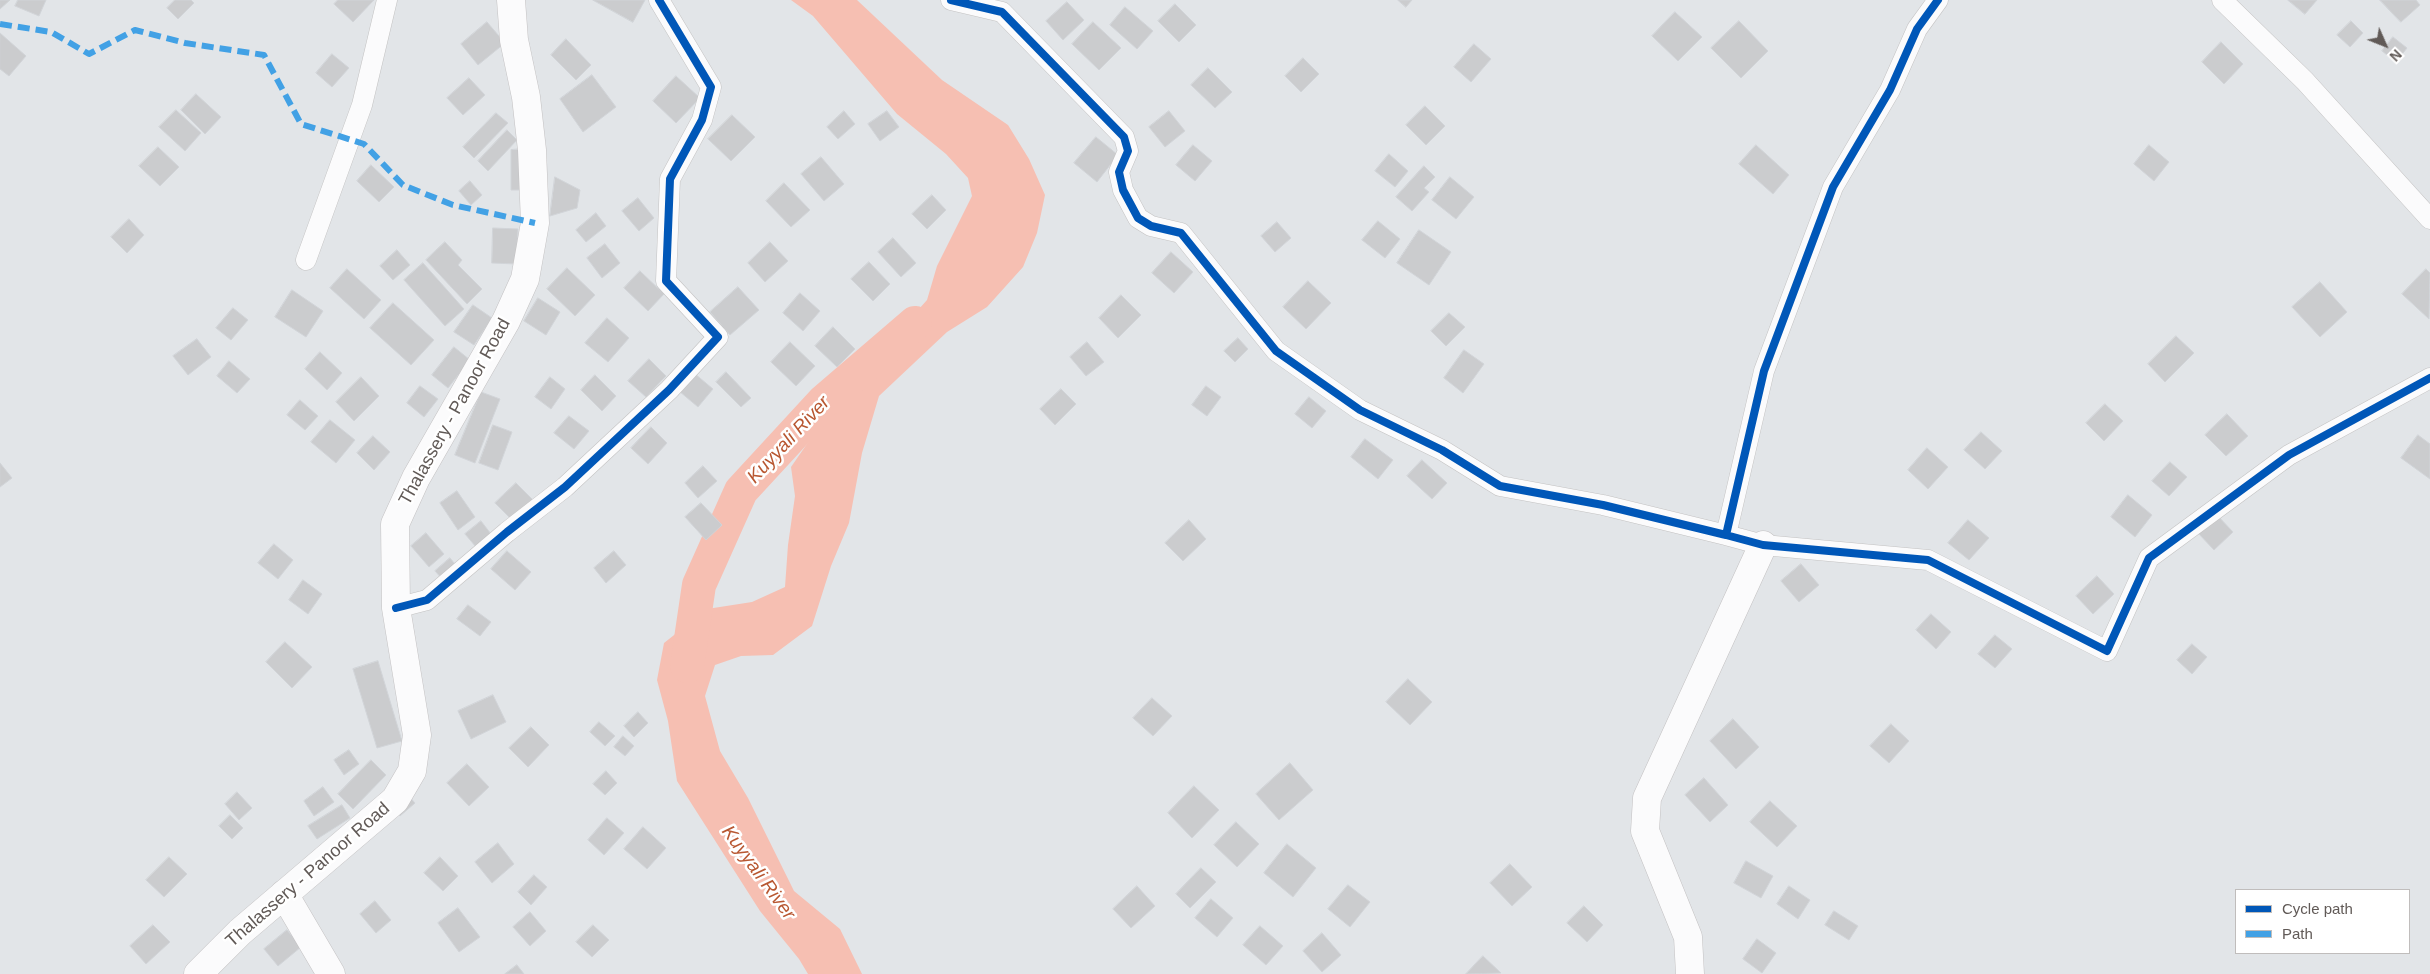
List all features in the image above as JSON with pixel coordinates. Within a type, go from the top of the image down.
[{"type":"main road","name":"Thalassery - Panoor Road","points":[[198,974],[240,932],[394,800],[412,772],[417,735],[396,608],[395,524],[416,478],[506,321],[525,279],[535,223],[532,150],[526,97],[514,40],[511,0]]},
{"type":"main road","points":[[1690,974],[1688,937],[1645,831],[1647,798],[1763,545]]},
{"type":"main road","points":[[284,894],[331,974]]},
{"type":"street","points":[[306,260],[362,105],[386,0]]},
{"type":"street","points":[[396,608],[427,600],[507,532],[565,487],[669,390],[718,337],[666,281],[670,179],[702,120],[711,87],[659,0]]},
{"type":"street","points":[[951,0],[1002,12],[1124,137],[1128,151],[1120,172],[1123,190],[1138,218],[1150,226],[1181,233],[1276,351],[1360,410],[1442,450],[1500,486],[1603,505],[1763,545],[1928,560],[2107,651],[2149,558],[2289,455],[2430,378]]},
{"type":"street","points":[[1726,535],[1764,371],[1833,187],[1890,90],[1917,29],[1938,0]]},
{"type":"street","points":[[2222,0],[2305,80],[2430,220]]},
{"type":"water","points":[[791,0],[857,0],[942,80],[1008,125],[1029,159],[1045,195],[1037,233],[1023,267],[987,307],[947,332],[879,396],[862,453],[849,523],[831,566],[812,626],[773,655],[741,656],[715,665],[705,696],[720,751],[748,798],[794,891],[840,929],[862,974],[808,974],[799,959],[760,911],[677,781],[668,721],[657,680],[664,643],[707,609],[752,602],[785,587],[788,545],[795,496],[791,467],[836,402],[927,300],[937,266],[972,196],[968,178],[946,154],[897,114],[813,16]]},
{"type":"building","points":[[0,0],[10,0],[0,9]]},
{"type":"building","points":[[18,0],[46,0],[39,16],[15,6]]},
{"type":"building","points":[[175,0],[191,0],[194,3],[178,19],[167,8]]},
{"type":"building","points":[[338,0],[374,0],[353,22],[334,4]]},
{"type":"building","points":[[593,0],[645,0],[633,22]]},
{"type":"building","points":[[1398,0],[1412,0],[1406,7]]},
{"type":"building","points":[[2288,0],[2317,0],[2305,14]]},
{"type":"building","points":[[2380,0],[2416,0],[2420,5],[2401,22]]},
{"type":"building","points":[[1067,2],[1084,20],[1063,40],[1046,21]]},
{"type":"building","points":[[1175,4],[1196,25],[1179,42],[1158,21]]},
{"type":"building","points":[[1125,7],[1153,31],[1137,49],[1110,25]]},
{"type":"building","points":[[1675,12],[1702,37],[1678,61],[1652,36]]},
{"type":"building","points":[[1739,21],[1768,51],[1741,78],[1711,48]]},
{"type":"building","points":[[2351,21],[2363,33],[2350,47],[2337,35]]},
{"type":"building","points":[[487,22],[505,43],[478,65],[461,44]]},
{"type":"building","points":[[1093,22],[1121,48],[1099,70],[1072,44]]},
{"type":"building","points":[[0,33],[26,56],[9,76],[0,69]]},
{"type":"building","points":[[2393,37],[2407,48],[2396,62],[2382,51]]},
{"type":"building","points":[[566,39],[591,65],[576,80],[551,55]]},
{"type":"building","points":[[2221,42],[2243,64],[2224,84],[2202,62]]},
{"type":"building","points":[[1474,44],[1491,59],[1471,82],[1454,67]]},
{"type":"building","points":[[332,54],[349,68],[332,87],[316,73]]},
{"type":"building","points":[[1303,58],[1319,74],[1301,92],[1285,76]]},
{"type":"building","points":[[1208,68],[1232,92],[1215,108],[1191,85]]},
{"type":"building","points":[[592,75],[616,107],[583,132],[560,99]]},
{"type":"building","points":[[676,76],[700,98],[676,123],[653,101]]},
{"type":"building","points":[[469,78],[485,95],[463,115],[447,98]]},
{"type":"building","points":[[196,94],[221,117],[205,134],[181,110]]},
{"type":"building","points":[[1425,106],[1445,126],[1426,145],[1406,125]]},
{"type":"building","points":[[176,110],[201,133],[185,151],[159,127]]},
{"type":"building","points":[[844,111],[855,124],[838,139],[827,127]]},
{"type":"building","points":[[887,111],[899,127],[880,141],[868,124]]},
{"type":"building","points":[[1169,111],[1185,131],[1165,147],[1149,127]]},
{"type":"building","points":[[496,113],[508,123],[474,158],[463,147]]},
{"type":"building","points":[[732,115],[755,137],[731,161],[708,139]]},
{"type":"building","points":[[507,130],[517,140],[488,171],[478,161]]},
{"type":"building","points":[[1096,137],[1118,155],[1097,182],[1074,163]]},
{"type":"building","points":[[1193,145],[1212,161],[1195,181],[1176,165]]},
{"type":"building","points":[[1756,145],[1789,175],[1773,194],[1739,164]]},
{"type":"building","points":[[2149,145],[2169,162],[2154,181],[2134,164]]},
{"type":"building","points":[[158,147],[179,167],[160,186],[139,166]]},
{"type":"building","points":[[522,149],[522,190],[511,190],[511,150]]},
{"type":"building","points":[[1389,154],[1408,171],[1395,187],[1375,171]]},
{"type":"building","points":[[821,157],[844,184],[824,201],[801,174]]},
{"type":"building","points":[[371,165],[394,187],[379,202],[357,181]]},
{"type":"building","points":[[1424,166],[1435,177],[1424,188],[1429,192],[1412,211],[1396,197]]},
{"type":"building","points":[[555,177],[580,190],[577,208],[550,216]]},
{"type":"building","points":[[1450,177],[1474,197],[1456,219],[1432,200]]},
{"type":"building","points":[[470,181],[482,195],[471,205],[459,191]]},
{"type":"building","points":[[784,183],[810,210],[791,227],[766,201]]},
{"type":"building","points":[[932,195],[946,210],[927,229],[912,214]]},
{"type":"building","points":[[638,198],[654,218],[639,231],[622,211]]},
{"type":"building","points":[[596,213],[606,226],[586,242],[576,230]]},
{"type":"building","points":[[129,219],[144,235],[127,253],[111,237]]},
{"type":"building","points":[[1378,221],[1400,239],[1385,258],[1362,240]]},
{"type":"building","points":[[1277,222],[1291,238],[1275,252],[1261,236]]},
{"type":"building","points":[[493,228],[518,229],[516,264],[492,263]]},
{"type":"building","points":[[1419,230],[1451,252],[1429,285],[1397,263]]},
{"type":"building","points":[[893,238],[916,263],[901,277],[878,252]]},
{"type":"building","points":[[445,242],[462,260],[458,265],[482,289],[467,304],[426,260]]},
{"type":"building","points":[[770,242],[788,261],[765,282],[748,263]]},
{"type":"building","points":[[605,244],[620,263],[602,278],[587,258]]},
{"type":"building","points":[[397,250],[410,265],[393,280],[380,266]]},
{"type":"building","points":[[1171,252],[1193,272],[1174,293],[1152,273]]},
{"type":"building","points":[[869,262],[890,284],[873,301],[851,279]]},
{"type":"building","points":[[423,263],[464,309],[445,326],[404,280]]},
{"type":"building","points":[[567,268],[595,295],[575,316],[547,289]]},
{"type":"building","points":[[347,269],[381,300],[364,319],[330,288]]},
{"type":"building","points":[[2426,269],[2430,273],[2429,319],[2402,294]]},
{"type":"building","points":[[640,271],[664,294],[648,311],[624,288]]},
{"type":"building","points":[[1308,281],[1331,303],[1306,329],[1283,307]]},
{"type":"building","points":[[2320,282],[2347,312],[2320,337],[2292,307]]},
{"type":"building","points":[[738,287],[759,310],[730,335],[710,312]]},
{"type":"building","points":[[292,290],[323,311],[306,337],[275,317]]},
{"type":"building","points":[[800,293],[820,311],[803,331],[783,313]]},
{"type":"building","points":[[1121,295],[1141,315],[1118,338],[1099,318]]},
{"type":"building","points":[[538,298],[560,312],[546,335],[524,321]]},
{"type":"building","points":[[393,303],[434,340],[411,365],[370,328]]},
{"type":"building","points":[[473,305],[492,318],[474,345],[454,332]]},
{"type":"building","points":[[233,308],[248,320],[231,340],[216,328]]},
{"type":"building","points":[[1449,313],[1465,327],[1446,346],[1431,331]]},
{"type":"building","points":[[607,318],[629,338],[608,362],[585,343]]},
{"type":"building","points":[[833,327],[855,349],[837,367],[815,346]]},
{"type":"building","points":[[2176,336],[2194,353],[2165,382],[2148,364]]},
{"type":"building","points":[[1238,338],[1248,349],[1235,362],[1224,351]]},
{"type":"building","points":[[197,339],[211,357],[188,375],[173,356]]},
{"type":"building","points":[[790,342],[815,366],[796,386],[771,362]]},
{"type":"building","points":[[1087,342],[1104,362],[1086,376],[1070,357]]},
{"type":"building","points":[[454,347],[470,360],[448,388],[432,375]]},
{"type":"building","points":[[1464,350],[1484,364],[1463,393],[1444,378]]},
{"type":"building","points":[[320,352],[342,373],[327,390],[305,369]]},
{"type":"building","points":[[649,359],[666,376],[646,397],[628,381]]},
{"type":"building","points":[[229,361],[250,379],[237,393],[217,376]]},
{"type":"building","points":[[726,372],[751,398],[741,407],[716,382]]},
{"type":"building","points":[[694,373],[713,389],[698,407],[679,391]]},
{"type":"building","points":[[595,375],[616,396],[602,411],[581,390]]},
{"type":"building","points":[[361,377],[379,396],[354,421],[336,402]]},
{"type":"building","points":[[550,377],[565,389],[551,409],[535,397]]},
{"type":"building","points":[[420,386],[438,399],[424,417],[407,403]]},
{"type":"building","points":[[1206,386],[1221,397],[1207,416],[1192,405]]},
{"type":"building","points":[[1061,389],[1076,404],[1055,425],[1040,409]]},
{"type":"building","points":[[481,392],[500,399],[475,463],[455,455]]},
{"type":"building","points":[[1309,397],[1326,411],[1312,428],[1295,414]]},
{"type":"building","points":[[300,400],[318,416],[305,430],[287,415]]},
{"type":"building","points":[[2105,404],[2123,421],[2104,441],[2086,423]]},
{"type":"building","points":[[2227,414],[2248,436],[2226,456],[2205,435]]},
{"type":"building","points":[[569,416],[589,431],[574,449],[554,433]]},
{"type":"building","points":[[330,420],[355,440],[336,463],[311,442]]},
{"type":"building","points":[[493,425],[512,432],[498,470],[479,463]]},
{"type":"building","points":[[651,427],[667,443],[648,464],[631,448]]},
{"type":"building","points":[[1981,432],[2002,451],[1985,469],[1964,450]]},
{"type":"building","points":[[2418,435],[2430,444],[2430,479],[2401,458]]},
{"type":"building","points":[[373,436],[390,452],[374,470],[357,453]]},
{"type":"building","points":[[1365,439],[1393,460],[1378,479],[1351,457]]},
{"type":"building","points":[[1927,448],[1948,467],[1928,489],[1908,470]]},
{"type":"building","points":[[1422,460],[1447,483],[1432,499],[1407,476]]},
{"type":"building","points":[[2170,462],[2187,477],[2169,496],[2152,481]]},
{"type":"building","points":[[0,463],[12,478],[0,487]]},
{"type":"building","points":[[703,466],[717,481],[698,498],[685,483]]},
{"type":"building","points":[[516,483],[533,500],[512,520],[495,503]]},
{"type":"building","points":[[457,491],[475,517],[458,530],[440,503]]},
{"type":"building","points":[[2128,495],[2152,515],[2135,537],[2111,517]]},
{"type":"building","points":[[701,503],[722,525],[706,540],[685,517]]},
{"type":"building","points":[[2217,515],[2233,532],[2214,550],[2198,533]]},
{"type":"building","points":[[1189,520],[1206,539],[1183,561],[1165,543]]},
{"type":"building","points":[[1968,520],[1989,538],[1969,560],[1948,543]]},
{"type":"building","points":[[481,521],[491,534],[476,547],[465,534]]},
{"type":"building","points":[[426,533],[444,554],[429,567],[411,546]]},
{"type":"building","points":[[274,544],[293,560],[278,579],[258,563]]},
{"type":"building","points":[[507,551],[531,572],[515,590],[491,569]]},
{"type":"building","points":[[614,551],[626,565],[606,583],[594,568]]},
{"type":"building","points":[[450,558],[459,569],[444,581],[435,571]]},
{"type":"building","points":[[1801,564],[1819,585],[1799,602],[1781,581]]},
{"type":"building","points":[[2097,576],[2114,594],[2093,614],[2076,596]]},
{"type":"building","points":[[303,580],[322,594],[308,614],[289,600]]},
{"type":"building","points":[[468,605],[491,622],[480,636],[457,619]]},
{"type":"building","points":[[1931,614],[1951,632],[1936,649],[1916,630]]},
{"type":"building","points":[[1995,635],[2012,649],[1995,668],[1978,654]]},
{"type":"building","points":[[285,642],[312,667],[292,688],[266,662]]},
{"type":"building","points":[[2192,644],[2207,657],[2192,674],[2177,660]]},
{"type":"building","points":[[378,661],[402,741],[377,748],[353,669]]},
{"type":"building","points":[[1408,679],[1432,702],[1410,725],[1386,702]]},
{"type":"building","points":[[493,695],[506,722],[471,739],[458,711]]},
{"type":"building","points":[[1152,698],[1172,716],[1153,736],[1133,718]]},
{"type":"building","points":[[638,712],[648,723],[634,737],[624,726]]},
{"type":"building","points":[[1733,719],[1759,747],[1736,769],[1710,741]]},
{"type":"building","points":[[599,722],[615,736],[605,746],[590,732]]},
{"type":"building","points":[[1891,724],[1909,741],[1889,763],[1870,746]]},
{"type":"building","points":[[531,727],[549,745],[528,767],[509,748]]},
{"type":"building","points":[[623,736],[634,746],[625,756],[614,747]]},
{"type":"building","points":[[349,750],[359,764],[344,775],[334,760]]},
{"type":"building","points":[[371,760],[386,775],[353,809],[338,794]]},
{"type":"building","points":[[1290,763],[1313,790],[1279,820],[1256,794]]},
{"type":"building","points":[[467,764],[489,787],[469,806],[447,783]]},
{"type":"building","points":[[606,771],[617,783],[605,795],[593,784]]},
{"type":"building","points":[[1704,778],[1728,805],[1710,822],[1685,795]]},
{"type":"building","points":[[1194,786],[1219,810],[1192,838],[1168,813]]},
{"type":"building","points":[[323,787],[334,802],[314,816],[304,801]]},
{"type":"building","points":[[237,792],[252,808],[239,820],[225,804]]},
{"type":"building","points":[[406,793],[415,803],[400,816],[392,806]]},
{"type":"building","points":[[1770,801],[1797,826],[1777,847],[1750,822]]},
{"type":"building","points":[[342,805],[350,818],[317,839],[308,826]]},
{"type":"building","points":[[230,815],[243,828],[232,839],[219,826]]},
{"type":"building","points":[[607,818],[624,833],[604,855],[588,840]]},
{"type":"building","points":[[1236,822],[1259,844],[1237,867],[1214,845]]},
{"type":"building","points":[[643,827],[666,848],[647,869],[624,849]]},
{"type":"building","points":[[498,843],[514,864],[492,883],[475,862]]},
{"type":"building","points":[[1287,844],[1316,868],[1293,897],[1264,873]]},
{"type":"building","points":[[169,857],[187,874],[164,897],[146,880]]},
{"type":"building","points":[[440,857],[458,876],[443,891],[424,873]]},
{"type":"building","points":[[1746,861],[1773,876],[1761,898],[1734,883]]},
{"type":"building","points":[[1510,864],[1532,887],[1512,906],[1490,883]]},
{"type":"building","points":[[1201,868],[1216,882],[1190,908],[1176,894]]},
{"type":"building","points":[[534,875],[547,887],[531,905],[518,892]]},
{"type":"building","points":[[1348,885],[1370,902],[1350,927],[1328,909]]},
{"type":"building","points":[[1137,886],[1155,906],[1131,928],[1113,909]]},
{"type":"building","points":[[1789,886],[1810,900],[1798,919],[1777,904]]},
{"type":"building","points":[[1211,899],[1233,918],[1217,937],[1195,918]]},
{"type":"building","points":[[375,901],[391,920],[376,933],[360,914]]},
{"type":"building","points":[[1584,906],[1603,925],[1587,942],[1567,923]]},
{"type":"building","points":[[458,908],[480,937],[459,952],[438,923]]},
{"type":"building","points":[[1834,911],[1858,926],[1849,940],[1825,925]]},
{"type":"building","points":[[530,912],[546,931],[530,946],[513,927]]},
{"type":"building","points":[[153,925],[170,942],[146,964],[130,946]]},
{"type":"building","points":[[593,925],[609,940],[592,957],[576,942]]},
{"type":"building","points":[[1260,926],[1283,946],[1266,965],[1243,945]]},
{"type":"building","points":[[287,930],[301,947],[278,966],[264,949]]},
{"type":"building","points":[[1322,933],[1341,955],[1322,972],[1303,951]]},
{"type":"building","points":[[1757,939],[1776,953],[1762,973],[1743,959]]},
{"type":"building","points":[[1483,956],[1501,973],[1466,974]]},
{"type":"building","points":[[517,965],[524,974],[505,974]]},
{"type":"waterway","name":"Kuyyali River","points":[[687,666],[699,585],[741,491],[823,402],[915,323]]},
{"type":"marked path","points":[[0,24],[51,32],[89,54],[135,30],[185,43],[264,55],[301,124],[364,144],[403,185],[453,205],[535,223]]},
{"type":"cycle path","points":[[396,608],[427,600],[507,532],[565,487],[669,390],[718,337],[666,281],[670,179],[702,120],[711,87],[659,0]]},
{"type":"cycle path","points":[[951,0],[1002,12],[1124,137],[1128,151],[1119,172],[1123,190],[1138,218],[1151,226],[1181,233],[1276,351],[1360,410],[1442,450],[1500,486],[1603,505],[1726,535]]},
{"type":"cycle path","points":[[1938,0],[1917,29],[1890,90],[1833,187],[1764,371],[1726,535],[1763,545],[1928,560],[2107,651],[2149,558],[2289,455],[2430,378]]}]
